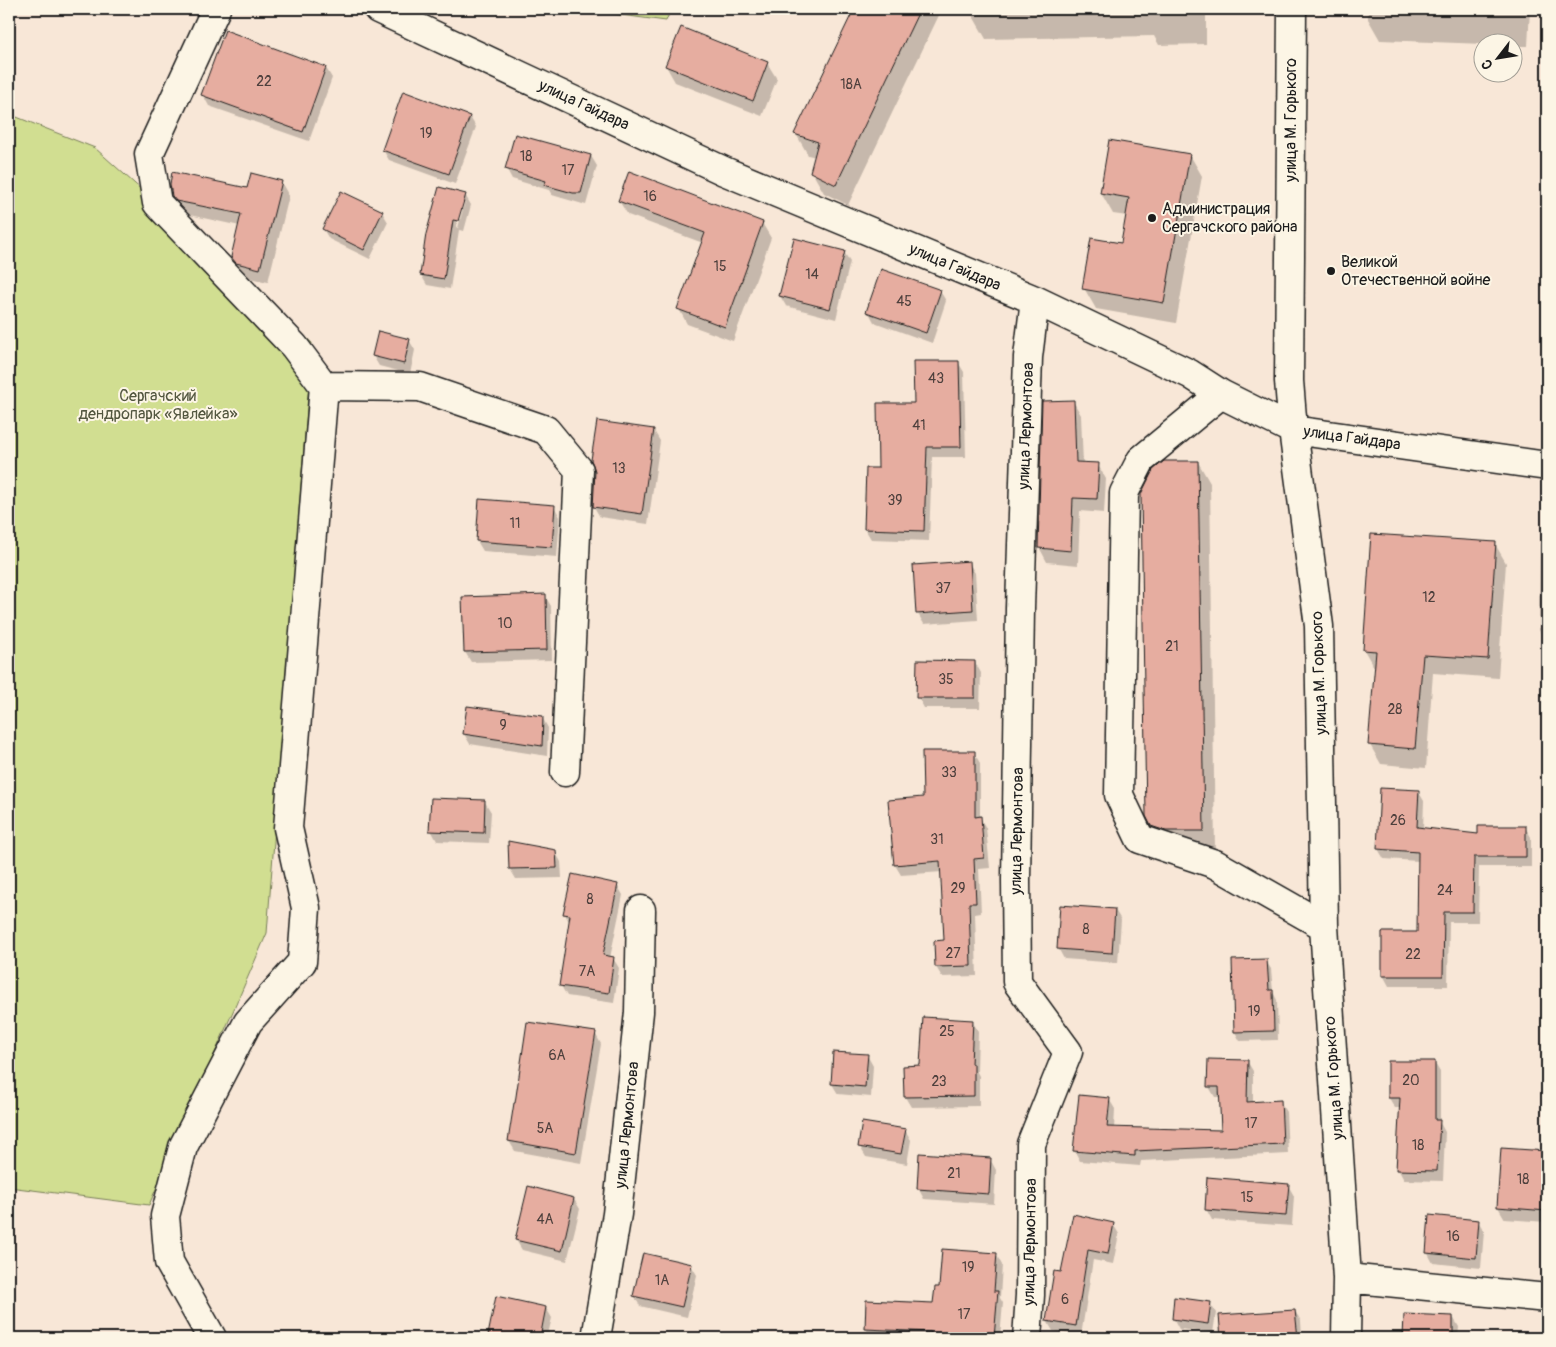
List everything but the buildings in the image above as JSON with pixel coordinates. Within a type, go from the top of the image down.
[{"type":"street","points":[[212,1338],[169,1262],[165,1216],[183,1147],[248,1022],[302,962],[306,908],[288,828],[324,386],[294,346],[156,203],[149,154],[216,9]]},
{"type":"street","name":"улица Гайдара","points":[[378,9],[724,170],[1035,300],[1190,374],[1221,394],[1293,430],[1547,466]]},
{"type":"street","name":"улица М. Горького","points":[[1292,9],[1289,381],[1293,430],[1319,626],[1324,926],[1347,1278],[1346,1338]]},
{"type":"street","name":"улица Лермонтова","points":[[1027,1338],[1030,1295],[1031,1144],[1068,1052],[1016,982],[1021,598],[1028,357],[1035,300]]},
{"type":"street","points":[[324,386],[420,387],[546,430],[579,470],[565,772]]},
{"type":"street","points":[[1221,394],[1141,460],[1124,493],[1119,795],[1140,839],[1215,864],[1324,926]]},
{"type":"street","name":"улица Лермонтова","points":[[596,1338],[617,1214],[640,1012],[641,910]]},
{"type":"street","points":[[1347,1278],[1547,1298]]},
{"type":"green space","points":[[576,9],[671,9],[666,21]]},
{"type":"green space","name":"Сергачский дендропарк «Явлейка»","points":[[9,114],[95,148],[312,343],[267,933],[149,1205],[9,1187]]},
{"type":"place","name":"Администрация Сергачского района","points":[[1152,218]]},
{"type":"place","name":"Великой Отечественной войне","points":[[1331,271]]}]
